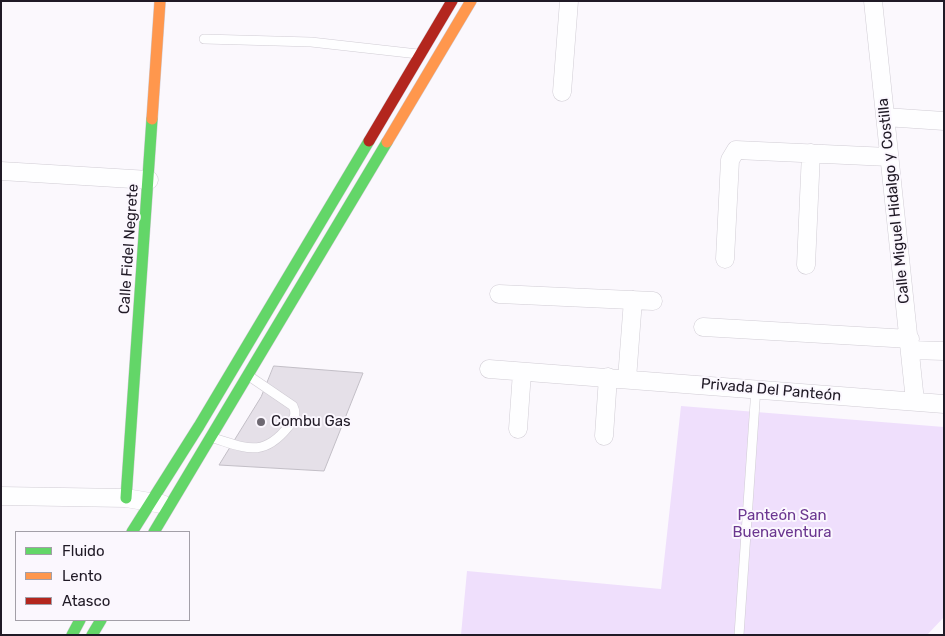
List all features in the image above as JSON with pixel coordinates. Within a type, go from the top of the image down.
[{"type":"main road","name":"Calle Fidel Negrete","points":[[126,498],[160,1]]},
{"type":"main road","points":[[133,531],[452,1]]},
{"type":"main road","points":[[155,531],[212,438],[439,55],[466,3]]},
{"type":"main road","points":[[72,635],[79,621]]},
{"type":"main road","points":[[92,635],[100,621]]},
{"type":"street","points":[[562,92],[569,1]]},
{"type":"street","name":"Calle Miguel Hidalgo y Costilla","points":[[873,1],[915,401]]},
{"type":"street","points":[[885,117],[944,121]]},
{"type":"street","points":[[725,259],[732,152],[740,149],[889,158]]},
{"type":"street","points":[[806,265],[811,152]]},
{"type":"street","points":[[1,171],[149,180]]},
{"type":"street","points":[[499,294],[653,301]]},
{"type":"street","points":[[627,379],[633,300]]},
{"type":"street","points":[[702,326],[910,344],[944,351]]},
{"type":"street","name":"Privada Del Panteón","points":[[489,369],[756,388],[944,404]]},
{"type":"street","points":[[518,429],[522,372]]},
{"type":"street","points":[[604,436],[608,378]]},
{"type":"street","points":[[1,496],[126,498],[152,501],[170,506]]},
{"type":"lane","points":[[204,39],[311,42],[439,55]]},
{"type":"lane","points":[[212,438],[242,448],[254,449],[273,442],[293,421],[295,414],[293,406],[248,375]]},
{"type":"lane","points":[[739,635],[756,388]]},
{"type":"green space","name":"Panteón San Buenaventura","points":[[681,406],[944,427],[944,617],[927,635],[461,635],[467,571],[661,589]]},
{"type":"building","points":[[274,366],[363,373],[324,471],[219,465],[261,397]]},
{"type":"traffic: fast","points":[[126,498],[152,119]]},
{"type":"traffic: fast","points":[[133,531],[199,426],[369,141]]},
{"type":"traffic: fast","points":[[155,531],[387,142]]},
{"type":"traffic: fast","points":[[72,635],[79,621]]},
{"type":"traffic: fast","points":[[92,635],[100,621]]},
{"type":"traffic: slow","points":[[152,119],[160,1]]},
{"type":"traffic: slow","points":[[387,142],[471,1]]},
{"type":"traffic: jam","points":[[369,141],[452,1]]},
{"type":"place","name":"Combu Gas","points":[[261,422]]}]
